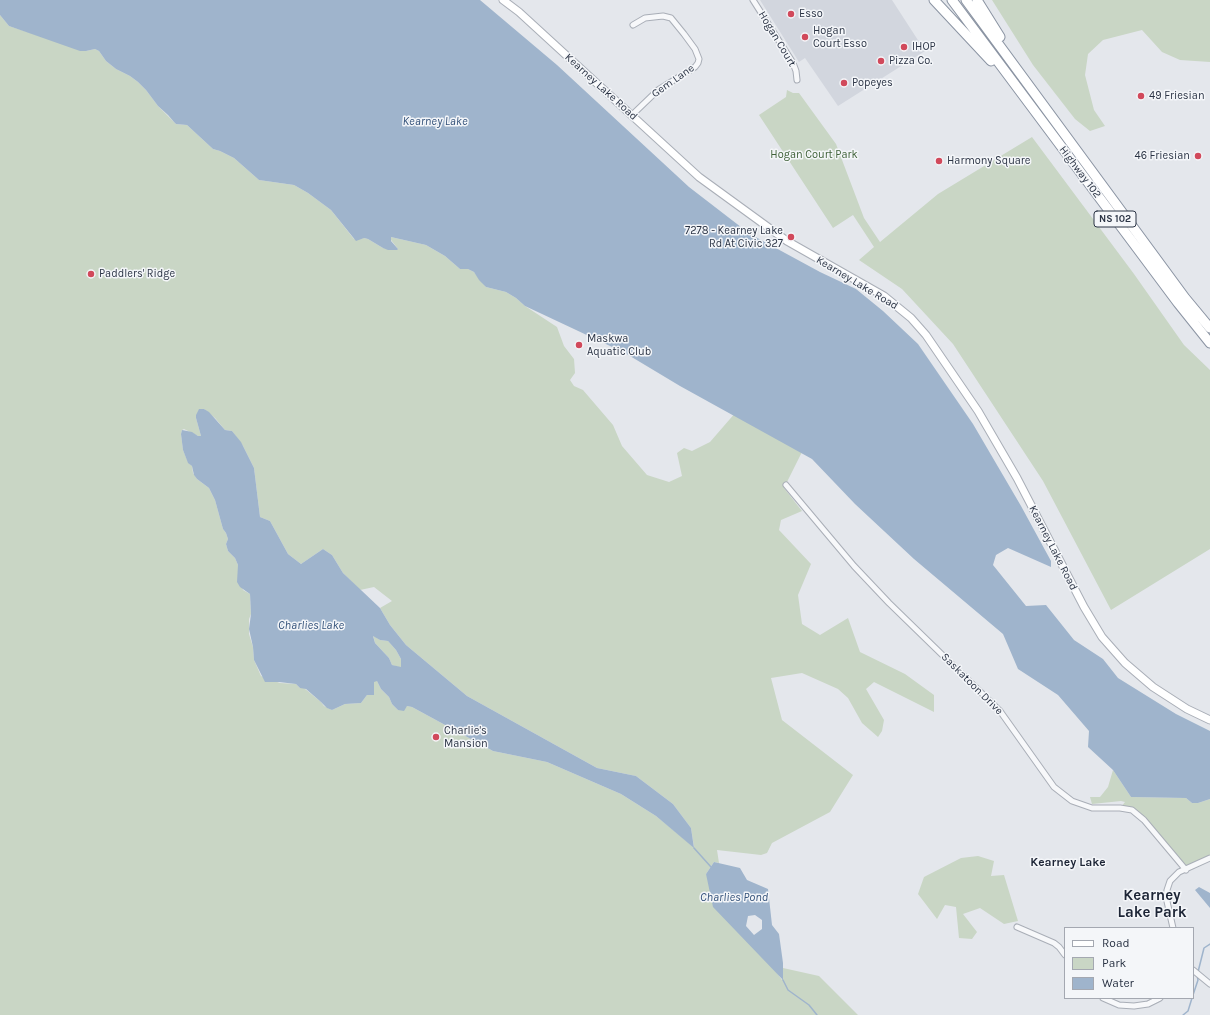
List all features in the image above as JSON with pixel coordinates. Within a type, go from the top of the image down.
[{"type":"highway","points":[[934,0],[1022,95]]},
{"type":"highway","name":"Highway 102","points":[[952,0],[1178,303],[1210,343]]},
{"type":"highway","name":"Highway 102","points":[[966,0],[1185,298],[1210,328]]},
{"type":"highway","points":[[977,0],[1031,88]]},
{"type":"main road","name":"Kearney Lake Road","points":[[503,0],[519,12],[700,177],[788,241],[884,296],[898,306],[915,322],[926,335],[978,411],[1017,478],[1084,607],[1102,637],[1125,663],[1153,687],[1210,720]]},
{"type":"street","name":"Hogan Court","points":[[753,0],[793,63],[797,80]]},
{"type":"street","name":"Gem Lane","points":[[632,116],[658,90],[695,67],[700,59],[681,29],[667,16],[645,18],[633,25]]},
{"type":"street","name":"Saskatoon Drive","points":[[786,485],[854,566],[889,603],[1000,711],[1054,787],[1072,801],[1092,808],[1120,808],[1132,810],[1144,820],[1186,870]]},
{"type":"street","points":[[1173,927],[1166,900],[1166,892],[1169,884],[1174,876],[1179,872],[1210,858]]},
{"type":"street","points":[[1016,927],[1054,943],[1064,954]]},
{"type":"street","points":[[1196,971],[1210,984]]},
{"type":"street","points":[[1105,999],[1119,1005],[1134,1006],[1148,1004],[1158,999]]},
{"type":"shaded area","points":[[760,0],[892,0],[925,51],[838,106],[805,58],[799,62]]},
{"type":"green space","points":[[992,0],[1210,0],[1210,62],[1180,60],[1162,52],[1142,30],[1103,40],[1088,54],[1085,75],[1094,110],[1105,126],[1090,131],[1075,119],[1033,65]]},
{"type":"green space","points":[[0,15],[9,26],[86,51],[95,49],[99,51],[106,61],[116,69],[138,82],[158,106],[176,124],[187,125],[213,149],[234,158],[259,180],[294,185],[308,193],[331,210],[354,239],[368,239],[383,248],[398,249],[391,240],[391,237],[426,245],[445,256],[460,269],[468,269],[474,272],[486,287],[506,292],[557,327],[564,346],[574,359],[575,373],[570,380],[574,386],[583,390],[613,425],[622,446],[647,475],[669,482],[682,476],[677,453],[684,448],[692,451],[710,442],[736,412],[802,452],[784,488],[802,511],[781,520],[779,530],[811,564],[798,595],[802,624],[820,635],[848,618],[860,652],[905,674],[934,695],[934,712],[874,682],[866,689],[884,720],[882,731],[878,737],[862,723],[848,698],[838,689],[802,673],[771,678],[782,720],[853,775],[830,812],[772,843],[767,853],[761,855],[717,850],[719,863],[714,862],[706,874],[782,980],[783,968],[819,976],[858,1015],[0,1015]],"holes":[[[204,409],[215,418],[225,430],[232,431],[243,446],[254,468],[260,517],[270,521],[288,554],[301,564],[323,549],[332,555],[343,573],[360,590],[374,587],[392,601],[380,608],[390,625],[406,645],[467,696],[597,768],[636,776],[673,804],[691,828],[694,847],[656,816],[621,794],[547,762],[493,751],[412,707],[407,706],[398,710],[381,689],[377,681],[374,681],[374,695],[367,695],[361,703],[345,704],[332,710],[324,706],[304,688],[300,688],[296,684],[280,683],[261,676],[254,660],[253,647],[249,634],[249,619],[251,614],[250,594],[243,590],[238,565],[235,558],[228,551],[226,544],[228,539],[223,529],[215,500],[209,488],[197,479],[193,473],[192,466],[188,462],[183,450],[182,430],[184,429],[201,436],[196,418]]]},
{"type":"green space","name":"Hogan Court Park","points":[[787,90],[793,93],[799,93],[836,144],[864,218],[880,242],[938,194],[1032,137],[1134,274],[1184,345],[1210,370],[1210,549],[1111,610],[1043,481],[953,344],[902,289],[859,260],[874,247],[853,215],[833,228],[759,115],[786,97]]},
{"type":"green space","points":[[373,635],[380,640],[388,641],[396,650],[401,659],[401,668],[392,665],[389,658],[375,643]]},
{"type":"green space","points":[[1113,770],[1131,797],[1186,798],[1192,803],[1198,803],[1210,799],[1210,858],[1186,870],[1137,816],[1126,809],[1120,808],[1125,802],[1121,801],[1092,804],[1090,797],[1100,797],[1108,787]]},
{"type":"green space","points":[[978,856],[994,861],[991,876],[1004,875],[1018,921],[1004,924],[980,908],[963,914],[977,932],[972,939],[959,938],[956,907],[945,905],[937,919],[918,894],[924,877],[961,858]]},
{"type":"water","name":"Kearney Lake","points":[[0,0],[480,0],[557,65],[689,187],[750,234],[820,272],[856,289],[883,311],[918,344],[973,424],[1051,561],[1051,567],[1008,548],[996,555],[993,565],[1026,606],[1046,605],[1074,640],[1103,659],[1118,678],[1176,714],[1210,731],[1210,799],[1198,803],[1192,803],[1186,798],[1131,797],[1113,770],[1088,747],[1089,731],[1058,695],[1018,669],[1003,634],[914,559],[855,504],[812,459],[680,386],[625,353],[525,306],[506,292],[486,287],[474,272],[468,269],[460,269],[445,256],[426,245],[391,237],[391,241],[398,249],[388,250],[368,239],[364,238],[356,241],[331,210],[308,193],[294,185],[259,180],[234,158],[213,149],[187,125],[176,124],[158,106],[138,82],[116,69],[106,61],[99,51],[95,49],[80,51],[9,26],[0,15]]},
{"type":"water","name":"Charlies Lake","points":[[199,409],[204,409],[209,412],[225,430],[232,431],[241,442],[254,468],[260,517],[270,521],[288,554],[301,564],[323,549],[332,555],[343,573],[380,608],[390,625],[406,645],[467,696],[597,768],[636,776],[673,804],[691,828],[694,848],[656,816],[621,794],[547,762],[493,751],[412,707],[407,706],[404,711],[398,710],[381,689],[377,681],[374,682],[374,695],[367,695],[361,703],[345,704],[332,710],[327,708],[306,689],[300,688],[296,684],[265,682],[254,660],[249,629],[251,614],[250,594],[240,587],[237,582],[238,565],[235,558],[228,551],[226,544],[228,539],[223,529],[215,500],[209,488],[194,475],[192,466],[188,463],[183,450],[182,430],[201,436],[196,415]],"holes":[[[373,636],[380,640],[388,641],[396,650],[401,659],[401,667],[392,665],[389,658],[375,643]]]},
{"type":"water","name":"Charlies Pond","points":[[714,862],[740,868],[747,880],[768,889],[772,925],[779,934],[783,963],[783,980],[713,907],[706,874]],"holes":[[[755,915],[762,920],[762,929],[754,935],[746,926],[748,916]]]},
{"type":"water","points":[[1199,887],[1210,893],[1210,908],[1195,890]]},
{"type":"waterway","points":[[694,848],[711,867]]},
{"type":"waterway","points":[[1198,972],[1204,948],[1210,944]]},
{"type":"waterway","points":[[1194,992],[1198,980],[1197,975]]},
{"type":"waterway","points":[[783,980],[788,990],[809,1005],[817,1015]]},
{"type":"waterway","points":[[1183,1015],[1188,1011],[1192,999]]},
{"type":"place","name":"Esso","points":[[791,14]]},
{"type":"place","name":"Hogan Court Esso","points":[[805,37]]},
{"type":"place","name":"IHOP","points":[[904,47]]},
{"type":"place","name":"Pizza Co.","points":[[881,61]]},
{"type":"place","name":"Popeyes","points":[[844,83]]},
{"type":"place","name":"49 Friesian","points":[[1141,96]]},
{"type":"place","name":"46 Friesian","points":[[1198,156]]},
{"type":"place","name":"Harmony Square","points":[[939,161]]},
{"type":"place","name":"7278 - Kearney Lake Rd At Civic 327","points":[[791,237]]},
{"type":"place","name":"Paddlers' Ridge","points":[[91,274]]},
{"type":"place","name":"Maskwa Aquatic Club","points":[[579,345]]},
{"type":"place","name":"Charlie's Mansion","points":[[436,737]]},
{"type":"district","name":"Kearney Lake","points":[[1068,863]]},
{"type":"district","name":"Kearney Lake Park","points":[[1152,904]]}]
